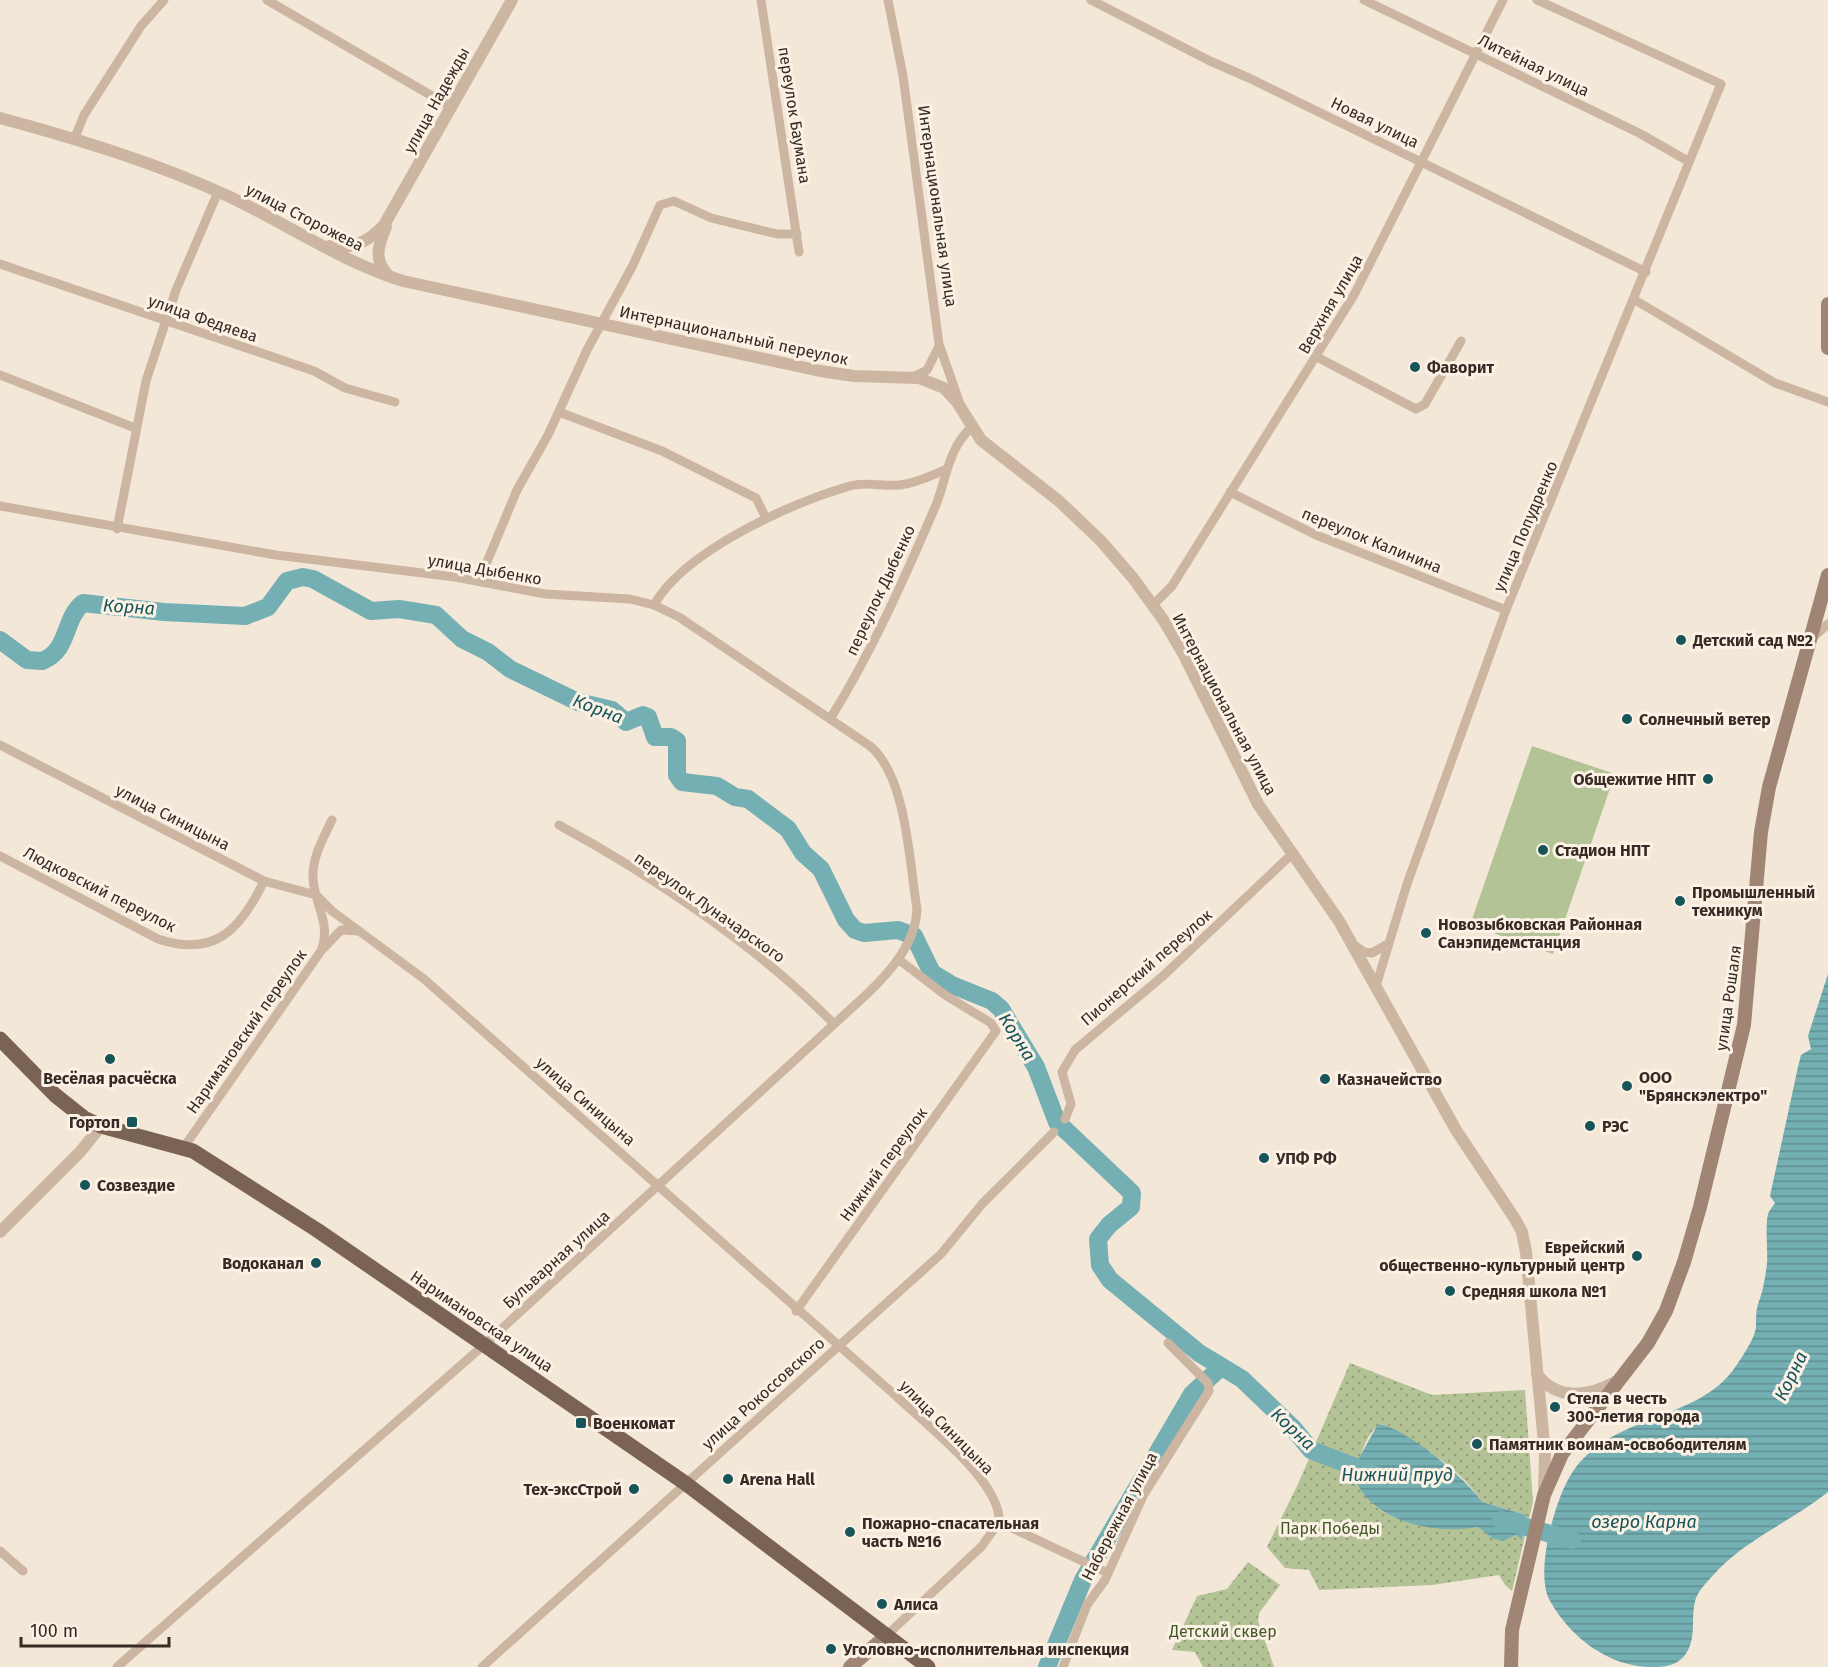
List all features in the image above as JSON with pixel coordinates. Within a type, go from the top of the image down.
[{"type":"main road","points":[[1828,303],[1828,348]]},
{"type":"main road","name":"улица Рошаля","points":[[1511,1667],[1512,1630],[1532,1556],[1543,1501],[1562,1454],[1648,1343],[1666,1311],[1700,1207],[1744,1025],[1765,809],[1810,641],[1825,606],[1828,575]]},
{"type":"main road","name":"Наримановская улица","points":[[0,1039],[65,1104],[84,1118],[101,1126],[184,1147],[208,1158],[485,1344],[685,1483],[928,1667]]},
{"type":"main road","points":[[850,1667],[887,1635]]},
{"type":"street","points":[[74,140],[84,115],[141,26],[164,0]]},
{"type":"street","points":[[267,0],[451,107]]},
{"type":"street","name":"улица Надежды","points":[[392,278],[382,268],[377,251],[390,217],[512,0]]},
{"type":"street","name":"переулок Баумана","points":[[761,0],[799,252]]},
{"type":"street","name":"Интернациональная улица","points":[[888,0],[903,75],[939,344],[946,369],[964,413]]},
{"type":"street","name":"Литейная улица","points":[[1364,0],[1658,142],[1688,161]]},
{"type":"street","name":"Верхняя улица","points":[[1153,605],[1172,586],[1230,492],[1249,466],[1369,268],[1503,0]]},
{"type":"street","name":"улица Попудренко","points":[[1376,986],[1390,938],[1506,610],[1635,300],[1688,161],[1721,84],[1536,0]]},
{"type":"street","name":"Новая улица","points":[[1094,1],[1210,61],[1423,162],[1646,272]]},
{"type":"street","name":"улица Сторожева","points":[[0,118],[164,170],[218,192],[392,278],[600,325]]},
{"type":"street","points":[[117,529],[144,389],[165,321],[195,242],[218,192]]},
{"type":"street","points":[[479,581],[517,490],[640,251],[657,209],[666,201],[678,202],[711,218],[777,234],[797,234]]},
{"type":"street","name":"улица Надежды","points":[[321,244],[344,248],[363,242],[379,231],[390,217]]},
{"type":"street","name":"улица Федяева","points":[[0,264],[314,371],[345,388],[395,402]]},
{"type":"street","points":[[1635,300],[1774,383],[1828,402]]},
{"type":"street","name":"Интернациональный переулок","points":[[600,325],[839,375],[913,377],[934,382]]},
{"type":"street","points":[[1317,357],[1416,409],[1425,404],[1461,341]]},
{"type":"street","points":[[913,377],[927,370],[936,357],[939,344]]},
{"type":"street","points":[[0,375],[135,428]]},
{"type":"street","name":"Интернациональная улица","points":[[934,382],[953,397],[988,447],[1054,497],[1085,525],[1133,578],[1153,605],[1184,655],[1258,804],[1328,904],[1456,1130],[1522,1232],[1545,1454],[1543,1501]]},
{"type":"street","points":[[559,412],[662,451],[756,498],[766,518]]},
{"type":"street","name":"переулок Дыбенко","points":[[830,719],[858,672],[937,502],[956,443],[972,427]]},
{"type":"street","points":[[654,605],[678,574],[766,518],[850,486],[907,484],[947,469]]},
{"type":"street","name":"переулок Калинина","points":[[1230,492],[1316,535],[1506,610]]},
{"type":"street","name":"улица Дыбенко","points":[[0,506],[117,529],[276,555],[479,581],[545,594],[609,597],[654,605],[679,617],[882,757],[890,769],[898,795],[917,909],[915,924]]},
{"type":"street","points":[[1810,641],[1828,624]]},
{"type":"street","name":"улица Синицына","points":[[0,745],[264,881],[316,895],[332,912],[424,979],[660,1186],[954,1451],[992,1495],[998,1508],[999,1522]]},
{"type":"street","name":"Наримановский переулок","points":[[184,1147],[321,951],[326,928],[316,895],[314,866],[332,820]]},
{"type":"street","name":"переулок Луначарского","points":[[559,825],[611,855],[714,924],[797,989],[834,1024]]},
{"type":"street","name":"Пионерский переулок","points":[[1065,1119],[1071,1104],[1062,1072],[1075,1050],[1171,969],[1292,854]]},
{"type":"street","name":"Людковский переулок","points":[[0,856],[158,939],[181,945],[206,943],[231,933],[247,915],[264,881]]},
{"type":"street","name":"Бульварная улица","points":[[117,1667],[485,1344],[879,983],[898,960],[915,924]]},
{"type":"street","points":[[321,951],[341,930],[361,931]]},
{"type":"street","points":[[1352,944],[1364,952],[1372,953],[1381,950],[1390,938]]},
{"type":"street","name":"Нижний переулок","points":[[796,1311],[996,1031],[991,1023],[945,995],[898,960]]},
{"type":"street","points":[[0,1232],[80,1152],[101,1126]]},
{"type":"street","name":"улица Рокоссовского","points":[[482,1667],[941,1254],[982,1204],[1054,1132]]},
{"type":"street","name":"Набережная улица","points":[[1063,1667],[1087,1605],[1108,1573],[1144,1494],[1209,1391],[1208,1383],[1168,1343]]},
{"type":"street","points":[[1536,1373],[1549,1387],[1577,1394],[1596,1391],[1622,1378]]},
{"type":"street","points":[[887,1635],[982,1546],[999,1522],[1108,1573]]},
{"type":"street","points":[[0,1551],[23,1571]]},
{"type":"green space","name":"Стадион НПТ","points":[[1532,746],[1615,774],[1553,954],[1470,925]]},
{"type":"green space","name":"Парк Победы","points":[[1350,1363],[1432,1395],[1525,1390],[1533,1502],[1512,1591],[1499,1575],[1432,1585],[1319,1590],[1309,1570],[1285,1568],[1267,1547],[1298,1484]],"holes":[[[1381,1424],[1423,1448],[1462,1477],[1482,1502],[1526,1515],[1522,1540],[1517,1535],[1492,1538],[1478,1527],[1451,1528],[1410,1523],[1397,1519],[1374,1505],[1354,1478],[1363,1448],[1375,1428]]]},
{"type":"green space","name":"Детский сквер","points":[[1248,1562],[1280,1585],[1259,1613],[1258,1621],[1274,1667],[1203,1667],[1195,1652],[1172,1650],[1197,1596],[1227,1589]]},
{"type":"water","name":"озеро Карна","points":[[1828,974],[1828,1492],[1743,1548],[1706,1583],[1696,1598],[1690,1646],[1680,1660],[1668,1666],[1657,1667],[1636,1666],[1621,1662],[1606,1656],[1580,1638],[1550,1601],[1544,1573],[1545,1555],[1553,1518],[1572,1473],[1589,1453],[1631,1427],[1700,1398],[1720,1384],[1736,1366],[1751,1341],[1755,1331],[1757,1309],[1767,1264],[1768,1214],[1775,1203],[1770,1196],[1801,1055],[1811,1049],[1808,1036]]},
{"type":"water","name":"Нижний пруд","points":[[1378,1424],[1390,1427],[1419,1444],[1450,1468],[1482,1502],[1526,1515],[1522,1540],[1516,1535],[1503,1541],[1492,1538],[1478,1527],[1451,1529],[1408,1523],[1395,1518],[1372,1503],[1350,1474]]},
{"type":"waterway","name":"Корна","points":[[0,640],[27,660],[42,661],[57,650],[72,617],[83,603],[164,612],[245,616],[268,607],[287,581],[303,577],[313,579],[371,611],[399,609],[436,615],[462,639],[488,652],[510,669],[578,702],[612,710],[626,722],[643,715],[648,717],[655,737],[671,737],[677,741],[677,775],[682,782],[717,786],[735,797],[748,799],[788,829],[803,853],[821,869],[846,920],[855,930],[864,933],[898,930],[914,936],[932,973],[952,985],[992,1001],[1001,1009],[1036,1067],[1057,1122],[1132,1193],[1131,1207],[1109,1225],[1098,1239],[1100,1265],[1110,1280],[1199,1353],[1242,1379],[1293,1428],[1311,1450],[1376,1475]]},
{"type":"waterway","points":[[1047,1667],[1083,1580],[1192,1394],[1220,1368]]},
{"type":"waterway","name":"Корна","points":[[1501,1520],[1572,1540]]},
{"type":"place","name":"Фаворит","points":[[1415,367]]},
{"type":"place","name":"Детский сад №2","points":[[1681,640]]},
{"type":"place","name":"Солнечный ветер","points":[[1627,719]]},
{"type":"place","name":"Общежитие НПТ","points":[[1708,779]]},
{"type":"place","name":"Стадион НПТ","points":[[1543,850]]},
{"type":"place","name":"Промышленный техникум","points":[[1680,901]]},
{"type":"place","name":"Новозыбковская Районная Санэпидемстанция","points":[[1426,933]]},
{"type":"place","name":"Весёлая расчёска","points":[[110,1059]]},
{"type":"place","name":"Казначейство","points":[[1325,1079]]},
{"type":"place","name":"ООО \"Брянскэлектро\"","points":[[1627,1086]]},
{"type":"place","name":"Гортоп","points":[[132,1122]]},
{"type":"place","name":"РЭС","points":[[1590,1126]]},
{"type":"place","name":"УПФ РФ","points":[[1264,1158]]},
{"type":"place","name":"Созвездие","points":[[85,1185]]},
{"type":"place","name":"Еврейский общественно-культурный центр","points":[[1637,1256]]},
{"type":"place","name":"Водоканал","points":[[316,1263]]},
{"type":"place","name":"Средняя школа №1","points":[[1450,1291]]},
{"type":"place","name":"Стела в честь 300-летия города","points":[[1555,1407]]},
{"type":"place","name":"Военкомат","points":[[581,1423]]},
{"type":"place","name":"Памятник воинам-освободителям","points":[[1477,1444]]},
{"type":"place","name":"Arena Hall","points":[[728,1479]]},
{"type":"place","name":"Тех-эксСтрой","points":[[634,1489]]},
{"type":"place","name":"Пожарно-спасательная часть №16","points":[[850,1532]]},
{"type":"place","name":"Алиса","points":[[882,1604]]},
{"type":"place","name":"Уголовно-исполнительная инспекция","points":[[831,1649]]}]
